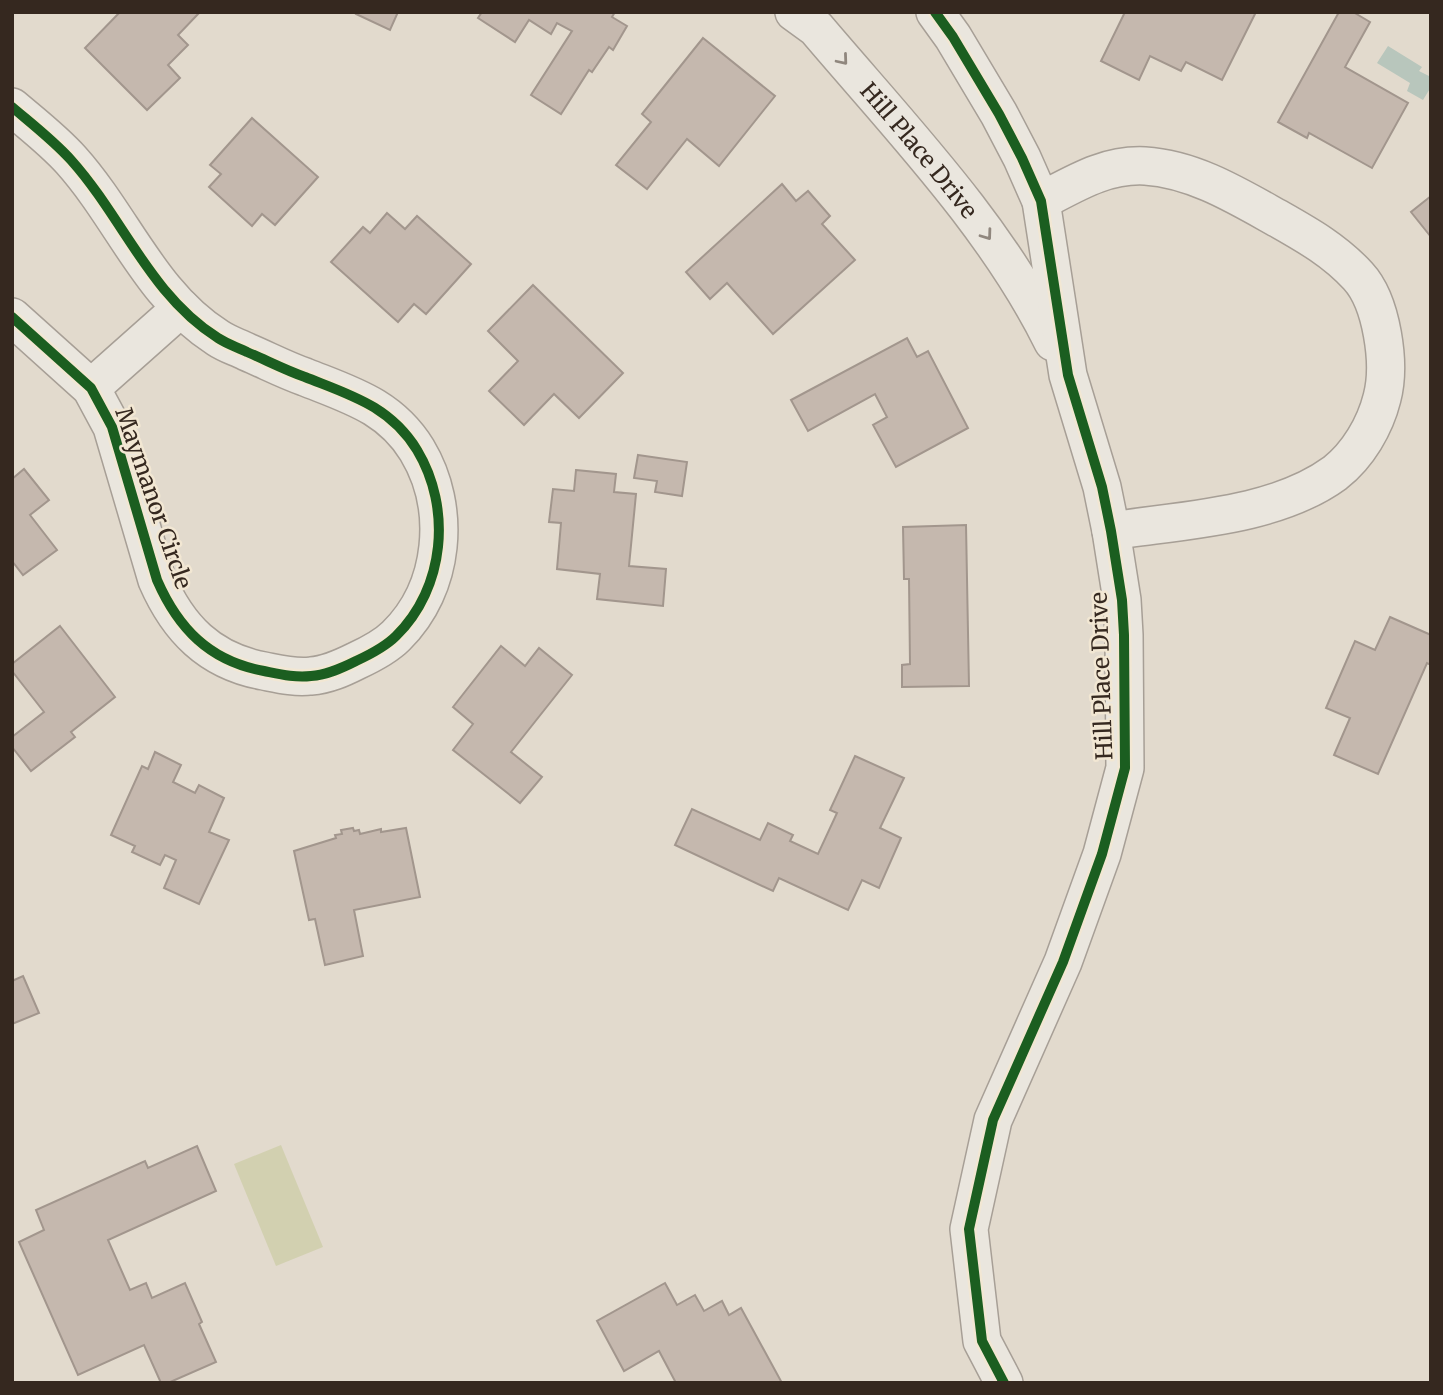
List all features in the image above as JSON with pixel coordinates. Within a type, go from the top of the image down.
[{"type":"street","name":"Hill Place Drive","points":[[794,12],[816,28],[965,206],[1004,258],[1038,311],[1069,375]]},
{"type":"street","name":"Hill Place Drive","points":[[935,12],[999,114],[1041,201],[1069,375],[1102,487],[1111,531],[1122,600],[1125,659],[1125,768],[1102,854],[1063,962],[993,1120],[969,1229],[982,1341],[1004,1383]]},
{"type":"street","name":"Maymanor Circle","points":[[12,107],[71,160],[115,218],[151,275],[181,308],[218,339],[382,411],[402,430],[418,452],[430,479],[438,508],[439,542],[432,575],[415,610],[396,636],[369,655],[338,670],[311,676],[255,670],[213,653],[186,630],[167,603],[156,580],[112,427],[91,388],[12,317]]},
{"type":"street","points":[[1041,201],[1092,174],[1110,169],[1144,166],[1185,174],[1208,182],[1313,237],[1360,277],[1381,321],[1384,373],[1382,397],[1365,440],[1335,472],[1274,504],[1111,531]]},
{"type":"street","name":"Maymanor Circle","points":[[91,388],[181,308]]},
{"type":"shaded area","points":[[1388,46],[1422,67],[1419,71],[1431,77],[1431,87],[1423,100],[1407,91],[1410,83],[1377,63]]},
{"type":"shaded area","points":[[281,1145],[323,1247],[276,1266],[234,1164]]},
{"type":"building","points":[[120,12],[200,12],[178,35],[188,45],[168,65],[180,78],[147,110],[85,48]]},
{"type":"building","points":[[398,12],[390,30],[356,14]]},
{"type":"building","points":[[482,12],[615,12],[612,17],[627,26],[613,50],[609,47],[592,72],[589,70],[561,114],[531,95],[572,31],[557,23],[551,34],[529,20],[515,42],[478,18]]},
{"type":"building","points":[[1125,12],[1256,12],[1222,80],[1186,62],[1181,71],[1150,56],[1139,80],[1101,61]]},
{"type":"building","points":[[1339,12],[1353,12],[1370,22],[1345,67],[1408,103],[1372,168],[1309,133],[1307,138],[1278,122]]},
{"type":"building","points":[[703,38],[775,96],[719,166],[687,139],[647,189],[616,165],[651,122],[642,114]]},
{"type":"building","points":[[252,118],[318,177],[275,225],[262,214],[252,226],[209,187],[221,174],[210,165]]},
{"type":"building","points":[[782,184],[796,201],[808,191],[830,216],[822,224],[855,260],[773,334],[727,283],[710,299],[686,272]]},
{"type":"building","points":[[1431,196],[1431,237],[1411,212]]},
{"type":"building","points":[[387,213],[405,229],[417,216],[471,264],[426,314],[414,304],[398,322],[331,262],[363,227],[370,233]]},
{"type":"building","points":[[533,285],[623,373],[579,418],[554,394],[524,425],[489,391],[518,361],[488,331]]},
{"type":"building","points":[[907,338],[917,357],[928,351],[968,428],[896,467],[873,425],[887,417],[875,394],[808,431],[791,400]]},
{"type":"building","points":[[638,455],[687,462],[682,496],[655,492],[657,481],[634,478]]},
{"type":"building","points":[[24,469],[49,500],[30,515],[57,550],[23,575],[12,561],[12,479]]},
{"type":"building","points":[[576,470],[616,474],[614,492],[636,494],[629,566],[666,569],[663,606],[597,599],[600,574],[557,569],[561,523],[549,522],[553,489],[574,491]]},
{"type":"building","points":[[966,525],[969,686],[902,687],[902,665],[910,664],[909,579],[904,579],[903,527]]},
{"type":"building","points":[[1390,617],[1431,635],[1431,665],[1427,663],[1378,774],[1334,755],[1350,718],[1326,708],[1355,641],[1375,650]]},
{"type":"building","points":[[60,626],[115,697],[71,732],[75,737],[31,771],[12,747],[12,737],[44,712],[12,671],[12,664]]},
{"type":"building","points":[[501,646],[525,666],[539,648],[572,675],[511,752],[542,777],[520,803],[453,750],[473,724],[453,707]]},
{"type":"building","points":[[155,752],[181,765],[173,782],[195,793],[199,785],[224,798],[209,832],[229,840],[199,904],[164,888],[176,860],[165,855],[160,865],[132,852],[135,846],[111,835],[142,766],[148,769]]},
{"type":"building","points":[[855,756],[904,778],[880,828],[901,838],[879,888],[862,880],[848,910],[779,878],[773,891],[675,845],[692,809],[760,840],[768,823],[793,835],[790,841],[818,854],[837,813],[830,810]]},
{"type":"building","points":[[353,828],[354,831],[359,830],[360,834],[381,829],[381,832],[406,828],[420,897],[354,910],[363,956],[325,965],[315,919],[309,920],[294,851],[336,838],[335,835],[342,834],[341,830]]},
{"type":"building","points":[[23,976],[39,1013],[12,1024],[12,981]]},
{"type":"building","points":[[197,1146],[216,1191],[108,1240],[130,1290],[146,1283],[152,1298],[185,1283],[216,1362],[168,1383],[161,1383],[144,1345],[78,1375],[19,1242],[44,1230],[36,1210],[145,1161],[148,1168]]},
{"type":"building","points":[[665,1283],[677,1305],[695,1295],[704,1311],[722,1301],[729,1315],[741,1308],[782,1383],[676,1383],[659,1351],[624,1371],[597,1321]]},
{"type":"cycle path","points":[[935,12],[999,114],[1041,201],[1068,375],[1102,487],[1111,531],[1122,600],[1124,635],[1125,768],[1102,854],[1063,962],[993,1120],[969,1229],[982,1341],[1004,1383]]},
{"type":"cycle path","points":[[12,107],[71,160],[155,278],[194,320],[228,344],[368,404],[382,412],[406,435],[428,473],[439,522],[433,571],[425,595],[412,617],[387,644],[340,669],[317,675],[293,676],[244,666],[227,659],[198,640],[175,613],[157,580],[112,427],[91,388],[12,317]]}]
